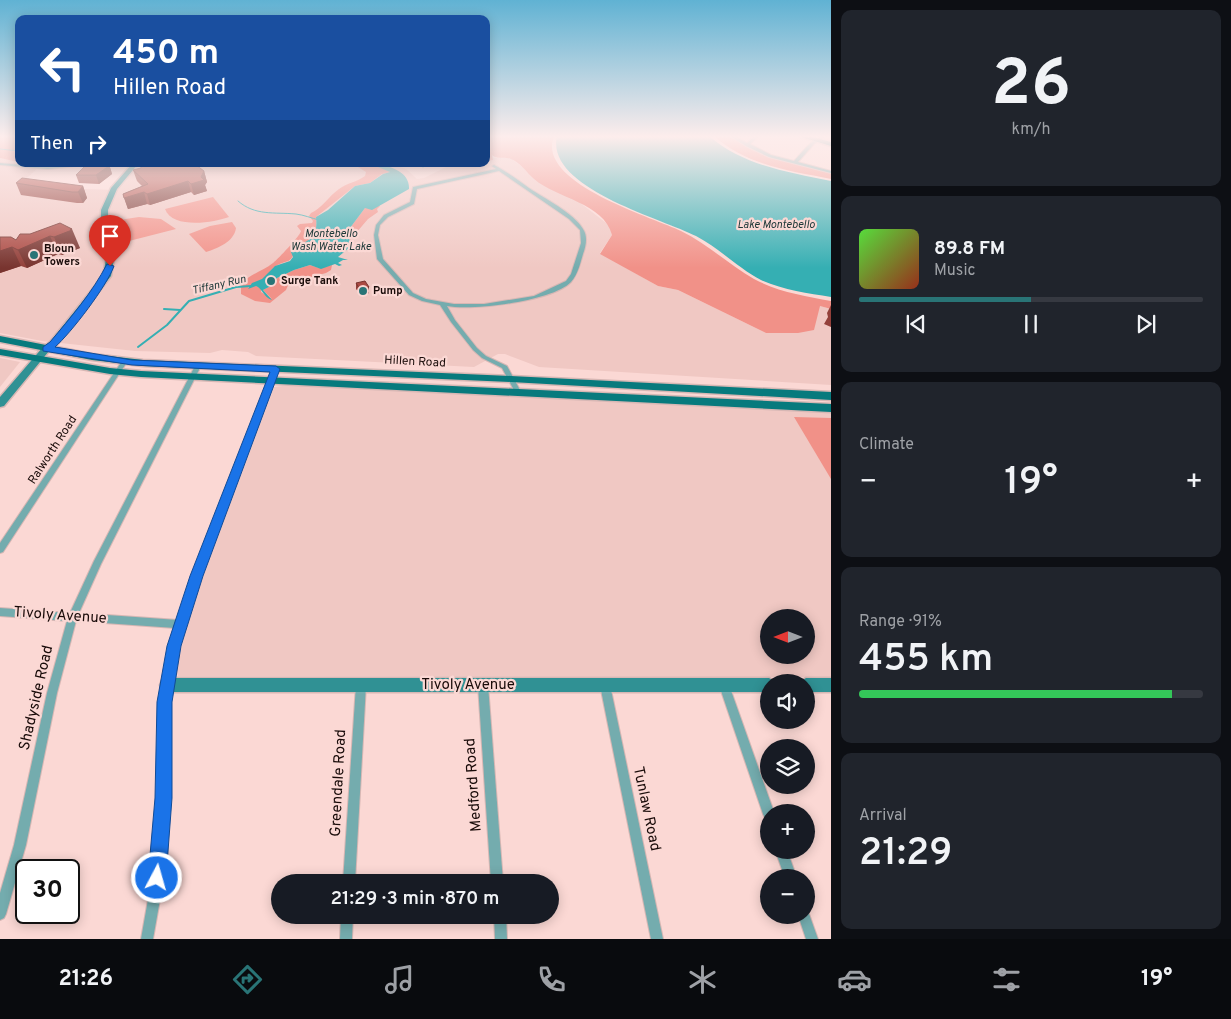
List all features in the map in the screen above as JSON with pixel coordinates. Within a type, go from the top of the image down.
[{"type":"main road","points":[[0,404],[46,349],[99,279],[109,260],[109,242],[104,221],[105,208],[121,180]]},
{"type":"main road","name":"Hillen Road","points":[[0,340],[124,362],[198,366],[273,375],[518,392],[831,408]]},
{"type":"main road","name":"Hillen Road","points":[[0,352],[117,372],[193,376],[273,375],[511,380],[831,396]]},
{"type":"main road","name":"Tivoly Avenue","points":[[167,685],[760,686]]},
{"type":"main road","points":[[815,686],[831,686]]},
{"type":"street","points":[[449,180],[415,188],[410,204],[389,213],[378,225],[376,235],[380,259],[411,294],[424,300],[454,306],[484,306],[518,301],[551,291],[568,282],[574,274],[584,239],[581,228],[571,218],[514,180]]},
{"type":"street","points":[[442,303],[453,321],[476,349],[484,357],[505,366],[518,392]]},
{"type":"street","name":"Ralworth Road","points":[[0,550],[124,362]]},
{"type":"street","name":"Shadyside Road","points":[[0,914],[20,845],[54,685],[73,616],[97,564],[198,366]]},
{"type":"street","points":[[147,939],[155,894],[162,830],[164,719],[167,685],[180,624],[273,375]]},
{"type":"street","name":"Tivoly Avenue","points":[[0,612],[180,624]]},
{"type":"street","name":"Greendale Road","points":[[349,874],[361,685]]},
{"type":"street","name":"Medford Road","points":[[483,685],[496,874]]},
{"type":"street","name":"Tunlaw Road","points":[[605,686],[657,939]]},
{"type":"street","points":[[724,686],[765,804]]},
{"type":"street","points":[[346,939],[347,924]]},
{"type":"street","points":[[501,924],[502,939]]},
{"type":"street","points":[[807,924],[812,939]]},
{"type":"shaded area","points":[[0,180],[25,180],[17,187],[118,190],[127,180],[535,180],[579,202],[610,226],[612,235],[600,253],[658,286],[678,290],[766,333],[820,306],[831,309],[831,385],[539,367],[505,354],[498,354],[474,367],[256,356],[248,352],[222,350],[210,353],[135,351],[42,341],[0,333]]},
{"type":"shaded area","points":[[359,180],[374,180],[370,183],[355,186],[316,217],[316,229],[312,237],[295,248],[291,259],[276,266],[262,280],[248,288],[254,285],[261,288],[261,292],[272,299],[263,290],[271,286],[277,278],[310,265],[319,268],[332,265],[331,270],[289,283],[286,290],[270,303],[255,301],[241,294],[241,284],[273,263],[300,234],[301,231],[297,226],[312,223],[313,221],[309,216],[311,213],[318,209],[339,189]]},
{"type":"shaded area","name":"Lake Montebello","points":[[535,180],[574,180],[600,196],[691,236],[754,279],[782,290],[831,301],[831,309],[820,306],[814,330],[798,333],[766,333],[678,290],[658,286],[600,254],[612,235],[600,215],[590,208],[543,186]]},
{"type":"shaded area","points":[[213,197],[229,217],[204,222],[184,222],[176,220],[165,209]]},
{"type":"shaded area","points":[[379,205],[378,212],[368,219],[350,240],[347,232],[365,208],[373,208]]},
{"type":"shaded area","points":[[139,217],[161,219],[176,229],[129,241],[125,240],[120,231],[119,220]]},
{"type":"shaded area","points":[[232,222],[236,228],[229,241],[206,252],[189,234],[210,226]]},
{"type":"shaded area","points":[[0,358],[20,362],[0,387]]},
{"type":"shaded area","points":[[291,385],[831,413],[831,677],[815,677],[815,674],[760,674],[760,677],[178,676],[176,671],[185,625],[274,387]]},
{"type":"shaded area","points":[[794,417],[831,418],[831,479]]},
{"type":"water","name":"Montebello Wash Water Lake","points":[[375,180],[407,180],[409,189],[372,210],[365,208],[347,232],[350,241],[349,248],[338,257],[348,260],[338,263],[342,265],[339,266],[335,264],[321,269],[310,265],[277,278],[271,286],[263,290],[272,300],[256,286],[248,289],[252,283],[262,279],[275,266],[290,261],[293,257],[291,252],[313,237],[316,217],[328,210],[355,186],[370,183]]},
{"type":"water","name":"Lake Montebello","points":[[579,180],[831,181],[831,297],[787,289],[761,280],[696,236],[633,210],[586,186]]},
{"type":"building","points":[[20,180],[36,180],[83,186],[78,192],[72,192],[16,183]]},
{"type":"building","points":[[144,180],[204,180],[191,184],[188,181],[147,194],[144,192],[124,198],[123,194],[148,184]]},
{"type":"building","points":[[60,223],[72,230],[54,237],[50,236],[18,250],[12,247],[0,251],[0,237],[11,237],[16,240],[20,234],[30,234]]},
{"type":"building","points":[[365,281],[369,287],[360,289],[356,283]]},
{"type":"waterway","points":[[238,201],[244,206],[258,211],[296,214],[319,220]]},
{"type":"waterway","name":"Tiffany Run","points":[[138,347],[167,325],[189,301],[236,287],[251,286]]},
{"type":"waterway","points":[[164,309],[180,310]]},
{"type":"place","name":"Bloun Towers","points":[[34,255]]},
{"type":"place","name":"Surge Tank","points":[[271,281]]},
{"type":"place","name":"Pump","points":[[363,291]]},
{"type":"route","points":[[110,266],[107,276],[96,292],[53,344],[46,349],[132,362],[276,369],[196,576],[174,646],[164,702],[162,830],[157,878]]}]
